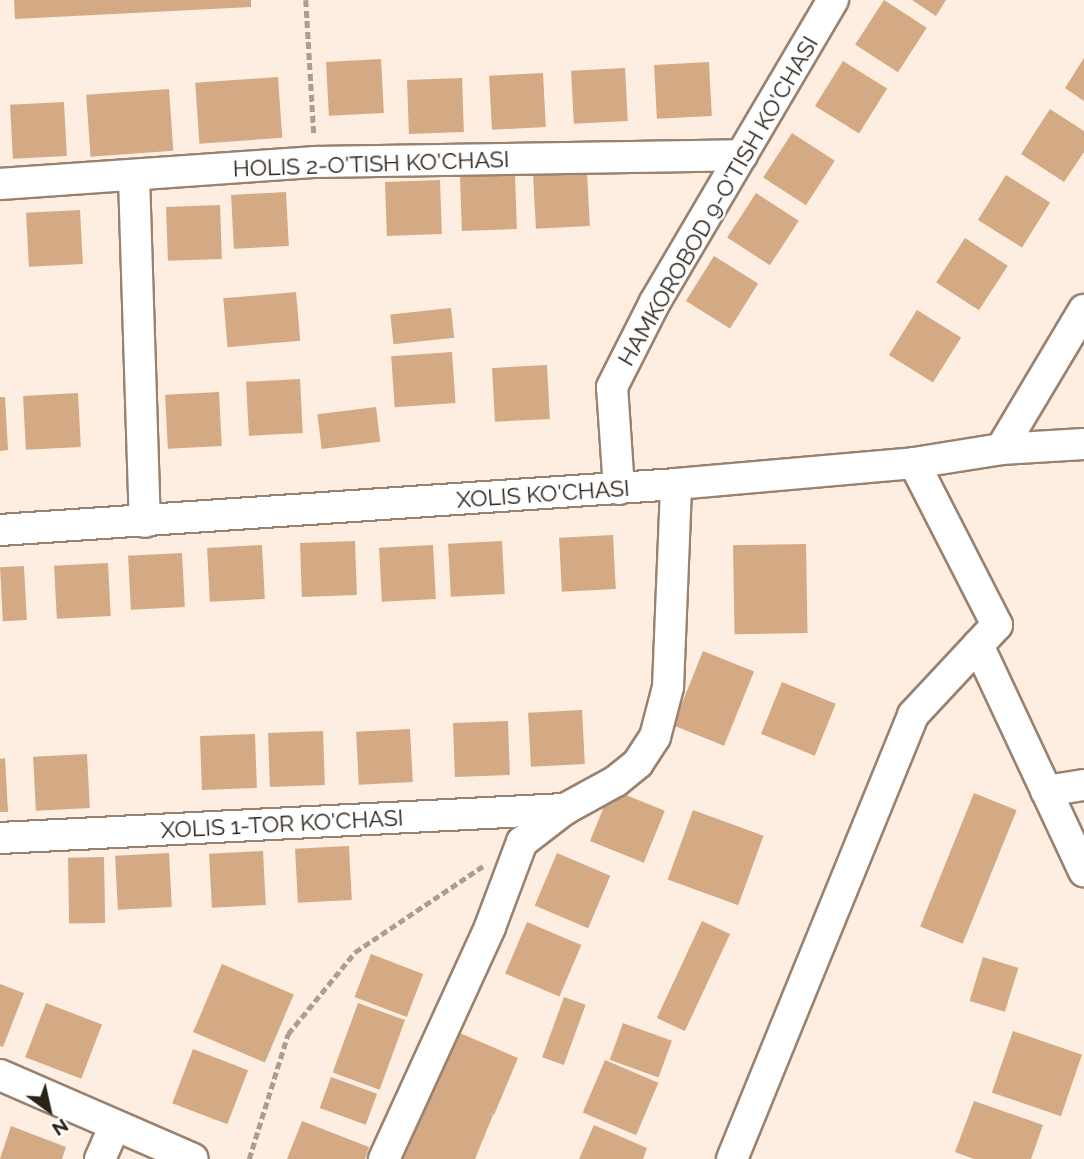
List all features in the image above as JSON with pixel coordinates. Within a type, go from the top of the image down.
[{"type":"street","name":"HAMKOROBOD 9-O'TISH KO'CHASI","points":[[619,489],[612,387],[655,302],[833,0]]},
{"type":"street","name":"HOLIS 2-O'TISH KO'CHASI","points":[[0,184],[134,177],[315,162],[742,155]]},
{"type":"street","points":[[134,177],[145,522]]},
{"type":"street","points":[[1001,449],[1084,310]]},
{"type":"street","name":"XOLIS KO'CHASI","points":[[0,530],[619,489],[914,463],[1001,449],[1084,443]]},
{"type":"street","points":[[732,1159],[913,715],[997,625],[914,463]]},
{"type":"street","points":[[384,1159],[490,927],[522,842],[565,809],[616,781],[638,763],[655,737],[668,687],[676,484]]},
{"type":"street","points":[[978,645],[1084,871]]},
{"type":"street","points":[[1046,791],[1084,785]]},
{"type":"street","name":"XOLIS 1-TOR KO'CHASI","points":[[0,838],[565,809]]},
{"type":"street","points":[[0,1075],[193,1159]]},
{"type":"street","points":[[100,1159],[115,1126]]},
{"type":"path","points":[[306,0],[315,162]]},
{"type":"path","points":[[249,1159],[288,1034],[355,952],[522,842]]},
{"type":"building","points":[[14,0],[251,0],[251,7],[15,19]]},
{"type":"building","points":[[884,0],[927,28],[898,72],[855,44]]},
{"type":"building","points":[[912,0],[946,0],[936,16]]},
{"type":"building","points":[[1084,58],[1084,101],[1065,88]]},
{"type":"building","points":[[381,59],[384,113],[329,116],[326,62]]},
{"type":"building","points":[[843,61],[887,89],[859,134],[815,106]]},
{"type":"building","points":[[709,62],[712,116],[657,119],[654,65]]},
{"type":"building","points":[[625,68],[628,121],[574,124],[571,71]]},
{"type":"building","points":[[543,73],[546,127],[492,130],[489,76]]},
{"type":"building","points":[[278,77],[282,138],[199,144],[195,83]]},
{"type":"building","points":[[462,78],[464,132],[409,134],[407,80]]},
{"type":"building","points":[[169,89],[173,151],[91,157],[86,95]]},
{"type":"building","points":[[64,102],[67,156],[13,159],[10,105]]},
{"type":"building","points":[[1050,109],[1084,131],[1084,152],[1064,182],[1021,154]]},
{"type":"building","points":[[792,133],[835,161],[806,205],[763,177]]},
{"type":"building","points":[[587,172],[590,226],[536,229],[533,175]]},
{"type":"building","points":[[515,175],[517,229],[462,231],[460,177]]},
{"type":"building","points":[[1006,175],[1050,203],[1022,248],[978,220]]},
{"type":"building","points":[[440,180],[442,234],[387,236],[385,182]]},
{"type":"building","points":[[286,192],[289,246],[234,249],[231,195]]},
{"type":"building","points":[[756,193],[799,221],[770,265],[727,237]]},
{"type":"building","points":[[220,205],[222,259],[168,261],[166,207]]},
{"type":"building","points":[[80,210],[83,264],[29,267],[26,213]]},
{"type":"building","points":[[965,238],[1008,266],[979,310],[936,282]]},
{"type":"building","points":[[714,256],[758,284],[730,329],[686,301]]},
{"type":"building","points":[[296,292],[300,341],[228,347],[223,298]]},
{"type":"building","points":[[451,308],[454,338],[393,344],[390,314]]},
{"type":"building","points":[[917,310],[961,338],[933,383],[889,355]]},
{"type":"building","points":[[452,352],[456,403],[395,407],[391,356]]},
{"type":"building","points":[[547,365],[550,419],[495,422],[492,368]]},
{"type":"building","points":[[300,379],[303,433],[249,436],[246,382]]},
{"type":"building","points":[[219,392],[222,446],[168,449],[165,395]]},
{"type":"building","points":[[78,393],[81,447],[26,450],[23,396]]},
{"type":"building","points":[[0,397],[5,397],[8,450],[0,451]]},
{"type":"building","points":[[376,407],[380,442],[322,449],[317,414]]},
{"type":"building","points":[[613,535],[616,589],[562,592],[559,538]]},
{"type":"building","points":[[355,541],[357,595],[302,597],[300,543]]},
{"type":"building","points":[[502,541],[505,594],[451,597],[448,544]]},
{"type":"building","points":[[806,544],[808,633],[735,634],[733,545]]},
{"type":"building","points":[[262,545],[265,599],[210,602],[207,548]]},
{"type":"building","points":[[433,545],[436,599],[382,602],[379,548]]},
{"type":"building","points":[[182,553],[185,607],[131,610],[128,556]]},
{"type":"building","points":[[108,563],[111,616],[57,619],[54,566]]},
{"type":"building","points":[[24,566],[27,620],[3,621],[0,567]]},
{"type":"building","points":[[703,651],[754,672],[724,746],[673,725]]},
{"type":"building","points":[[782,682],[836,704],[815,756],[761,734]]},
{"type":"building","points":[[582,710],[585,764],[531,767],[528,713]]},
{"type":"building","points":[[508,721],[510,775],[455,777],[453,723]]},
{"type":"building","points":[[410,729],[413,782],[359,785],[356,732]]},
{"type":"building","points":[[323,731],[325,785],[270,787],[268,733]]},
{"type":"building","points":[[255,734],[257,788],[202,790],[200,736]]},
{"type":"building","points":[[87,754],[90,808],[36,811],[33,757]]},
{"type":"building","points":[[5,758],[8,812],[0,812],[0,759]]},
{"type":"building","points":[[611,789],[665,811],[644,863],[590,841]]},
{"type":"building","points":[[974,793],[1017,810],[963,944],[920,927]]},
{"type":"building","points":[[693,810],[763,836],[738,905],[668,880]]},
{"type":"building","points":[[349,846],[352,900],[298,903],[295,849]]},
{"type":"building","points":[[263,851],[266,905],[212,908],[209,854]]},
{"type":"building","points":[[169,853],[172,907],[118,910],[115,856]]},
{"type":"building","points":[[557,853],[610,876],[588,928],[535,905]]},
{"type":"building","points":[[104,857],[105,923],[69,924],[68,858]]},
{"type":"building","points":[[702,921],[730,934],[685,1031],[657,1018]]},
{"type":"building","points":[[527,922],[581,945],[559,997],[505,974]]},
{"type":"building","points":[[371,954],[423,974],[407,1017],[355,997]]},
{"type":"building","points":[[983,957],[1018,968],[1005,1012],[970,1001]]},
{"type":"building","points":[[222,964],[294,994],[265,1063],[193,1032]]},
{"type":"building","points":[[0,984],[24,993],[3,1047],[0,1046]]},
{"type":"building","points":[[564,997],[586,1005],[564,1065],[542,1057]]},
{"type":"building","points":[[46,1003],[102,1025],[81,1079],[25,1057]]},
{"type":"building","points":[[358,1003],[405,1020],[380,1090],[333,1073]]},
{"type":"building","points":[[623,1023],[672,1041],[659,1077],[610,1060]]},
{"type":"building","points":[[448,1028],[518,1058],[494,1115],[485,1111],[493,1115],[475,1159],[393,1159]]},
{"type":"building","points":[[1013,1031],[1082,1055],[1061,1116],[992,1092]]},
{"type":"building","points":[[193,1049],[248,1070],[227,1124],[172,1103]]},
{"type":"building","points":[[605,1060],[658,1083],[636,1135],[583,1112]]},
{"type":"building","points":[[331,1077],[377,1094],[366,1125],[320,1108]]},
{"type":"building","points":[[974,1101],[1043,1125],[1031,1159],[974,1159],[955,1152]]},
{"type":"building","points":[[302,1121],[369,1147],[365,1159],[287,1159]]},
{"type":"building","points":[[594,1125],[647,1148],[643,1159],[579,1159]]},
{"type":"building","points":[[11,1126],[66,1147],[62,1159],[0,1159]]}]
